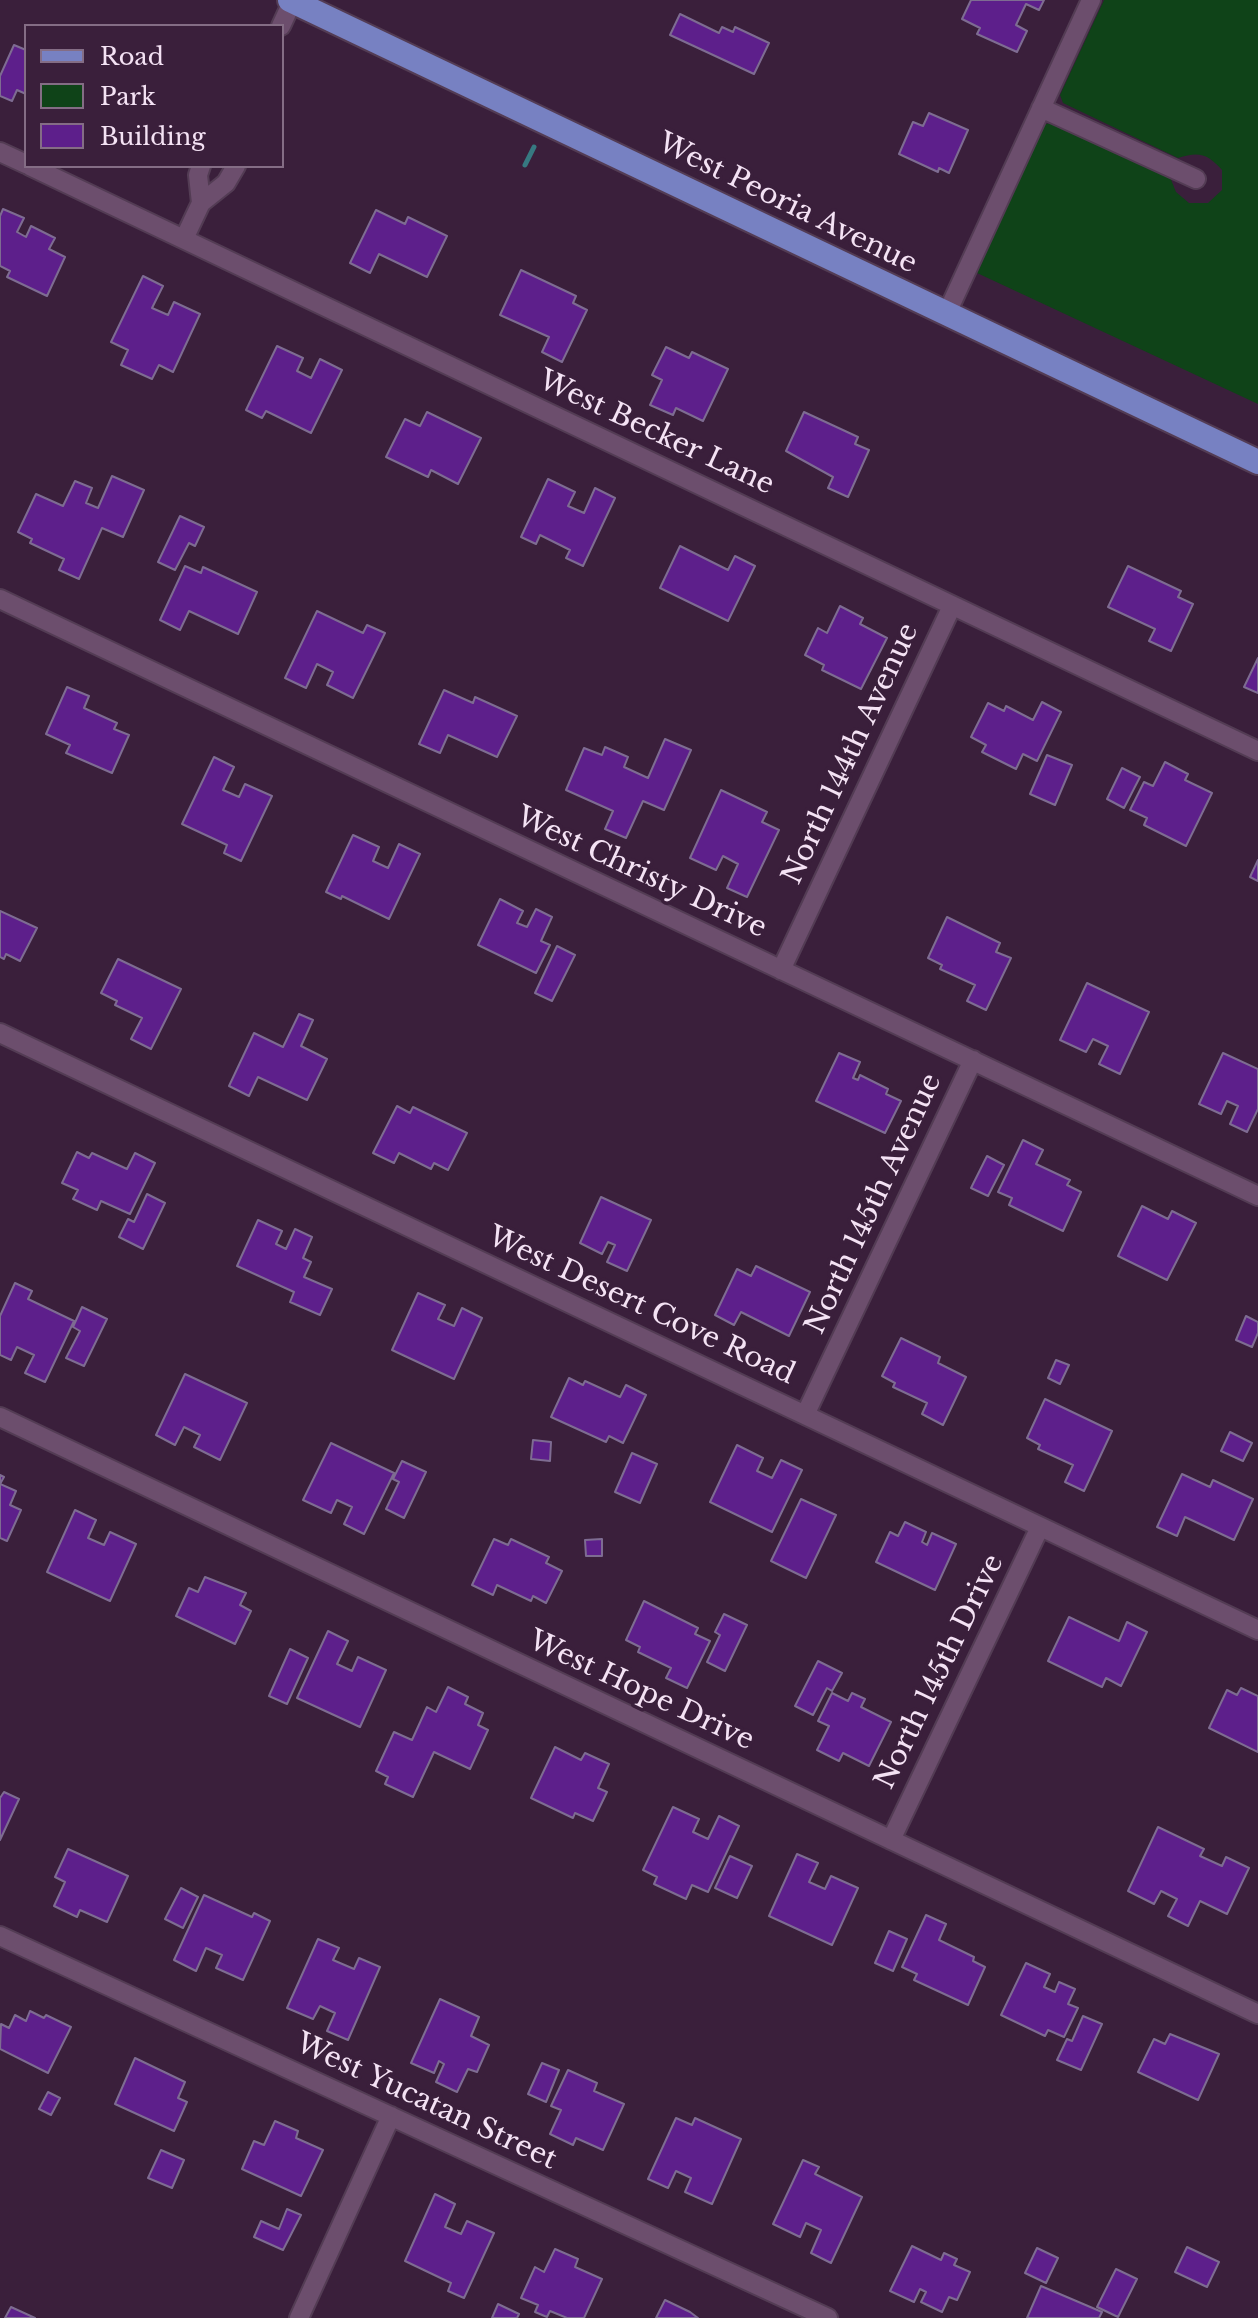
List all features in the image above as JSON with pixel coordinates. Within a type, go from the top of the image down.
[{"type":"main road","name":"West Peoria Avenue","points":[[292,0],[1258,462]]},
{"type":"street","points":[[282,24],[292,0]]},
{"type":"street","points":[[947,313],[1091,0]]},
{"type":"street","points":[[1041,108],[1196,179]]},
{"type":"street","name":"West Becker Lane","points":[[0,152],[24,163]]},
{"type":"street","name":"West Becker Lane","points":[[34,168],[1258,751]]},
{"type":"street","points":[[200,168],[198,175],[201,203]]},
{"type":"street","points":[[184,239],[201,203],[226,183],[235,168]]},
{"type":"street","name":"West Christy Drive","points":[[0,599],[1258,1196]]},
{"type":"street","name":"North 144th Avenue","points":[[781,970],[952,606]]},
{"type":"street","name":"West Desert Cove Road","points":[[0,1033],[1258,1630]]},
{"type":"street","name":"North 145th Avenue","points":[[805,1415],[973,1060]]},
{"type":"street","name":"West Hope Drive","points":[[0,1417],[1258,2014]]},
{"type":"street","name":"North 145th Drive","points":[[891,1840],[1040,1527]]},
{"type":"street","name":"West Yucatan Street","points":[[0,1936],[828,2318]]},
{"type":"street","points":[[299,2318],[391,2116]]},
{"type":"green space","points":[[1104,0],[1258,0],[1258,404],[977,273],[1045,124],[1054,123],[1170,177],[1176,192],[1189,203],[1208,203],[1222,190],[1222,170],[1207,157],[1192,155],[1178,158],[1063,103],[1060,95]]},
{"type":"building","points":[[971,0],[1044,0],[1039,10],[1026,4],[1016,25],[1027,31],[1017,52],[977,34],[980,28],[962,19]]},
{"type":"building","points":[[680,14],[719,33],[722,27],[733,32],[735,27],[769,43],[754,74],[670,35]]},
{"type":"building","points":[[14,45],[24,49],[24,93],[17,90],[12,101],[0,96],[0,76]]},
{"type":"building","points":[[929,113],[968,130],[949,173],[939,168],[938,172],[899,154],[913,122],[923,126]]},
{"type":"building","points":[[3,209],[24,218],[17,232],[26,237],[31,226],[55,238],[49,249],[65,257],[47,296],[7,277],[10,271],[0,266],[0,216]]},
{"type":"building","points":[[376,210],[405,224],[408,217],[447,236],[427,277],[379,254],[370,273],[350,263]]},
{"type":"building","points":[[521,270],[576,296],[573,303],[587,310],[562,362],[542,352],[549,337],[500,315]]},
{"type":"building","points":[[143,276],[163,286],[152,308],[168,315],[174,302],[200,314],[173,372],[159,365],[152,379],[121,365],[128,350],[111,342]]},
{"type":"building","points":[[277,346],[303,358],[297,371],[311,378],[320,359],[342,370],[311,433],[266,411],[262,418],[246,410]]},
{"type":"building","points":[[666,347],[689,358],[692,352],[728,369],[703,421],[676,408],[673,415],[650,405],[662,380],[652,375]]},
{"type":"building","points":[[427,412],[481,438],[458,484],[431,470],[428,477],[386,457],[405,419],[420,426]]},
{"type":"building","points":[[804,412],[858,437],[855,444],[869,450],[848,497],[828,488],[833,477],[786,451]]},
{"type":"building","points":[[112,476],[144,490],[123,537],[102,528],[79,579],[59,570],[64,559],[30,543],[32,539],[18,532],[36,494],[63,506],[75,481],[92,488],[86,503],[98,508]]},
{"type":"building","points":[[548,479],[575,492],[568,506],[584,513],[595,488],[615,498],[583,566],[566,558],[570,550],[540,535],[536,544],[521,537]]},
{"type":"building","points":[[180,516],[204,527],[195,546],[189,543],[175,570],[158,562]]},
{"type":"building","points":[[680,546],[728,570],[735,556],[755,566],[728,621],[660,588]]},
{"type":"building","points":[[185,566],[201,573],[203,567],[257,592],[238,634],[189,611],[180,630],[160,620]]},
{"type":"building","points":[[1128,566],[1181,591],[1178,597],[1193,604],[1171,651],[1149,641],[1155,629],[1108,607]]},
{"type":"building","points":[[840,606],[863,618],[860,624],[887,638],[861,689],[822,670],[824,665],[805,655],[818,628],[827,633]]},
{"type":"building","points":[[317,611],[363,633],[367,625],[385,633],[353,698],[327,685],[333,672],[317,664],[306,688],[285,678]]},
{"type":"building","points":[[1258,658],[1258,693],[1244,687]]},
{"type":"building","points":[[67,687],[89,696],[84,708],[117,723],[114,729],[129,735],[112,773],[66,753],[70,745],[46,734]]},
{"type":"building","points":[[444,690],[473,703],[475,697],[517,716],[497,757],[448,735],[440,753],[419,744]]},
{"type":"building","points":[[1042,702],[1061,712],[1037,761],[1023,754],[1016,769],[982,752],[986,745],[971,737],[988,703],[1004,711],[1006,706],[1033,720]]},
{"type":"building","points":[[665,739],[691,750],[664,810],[643,801],[626,838],[605,829],[613,811],[566,790],[584,748],[602,755],[605,747],[628,757],[624,767],[648,778]]},
{"type":"building","points":[[1047,755],[1072,765],[1055,805],[1030,794]]},
{"type":"building","points":[[214,757],[234,767],[223,790],[239,797],[245,784],[272,796],[241,861],[224,853],[227,845],[182,824]]},
{"type":"building","points":[[1165,762],[1188,774],[1185,780],[1212,793],[1186,846],[1144,825],[1147,818],[1130,810],[1144,782],[1153,786]]},
{"type":"building","points":[[1122,768],[1140,777],[1124,808],[1107,799]]},
{"type":"building","points":[[721,790],[767,812],[762,822],[779,830],[747,897],[727,888],[738,864],[723,856],[716,870],[690,858]]},
{"type":"building","points":[[353,835],[379,847],[373,861],[388,868],[399,844],[420,854],[389,919],[342,896],[341,899],[326,892]]},
{"type":"building","points":[[1258,860],[1258,881],[1250,877]]},
{"type":"building","points":[[500,899],[523,911],[517,923],[527,927],[536,909],[552,917],[541,941],[550,945],[536,973],[478,945]]},
{"type":"building","points":[[0,911],[37,928],[20,961],[6,954],[4,959],[0,957]]},
{"type":"building","points":[[947,917],[1000,943],[996,952],[1011,958],[986,1010],[967,1001],[975,985],[940,969],[942,965],[928,958]]},
{"type":"building","points":[[557,946],[575,955],[552,1001],[535,993]]},
{"type":"building","points":[[118,959],[181,989],[151,1049],[131,1039],[142,1018],[115,1005],[117,1001],[101,993]]},
{"type":"building","points":[[1087,983],[1149,1012],[1120,1074],[1099,1064],[1108,1046],[1093,1039],[1086,1052],[1060,1040]]},
{"type":"building","points":[[299,1014],[313,1020],[301,1046],[327,1059],[307,1100],[258,1077],[249,1096],[229,1086],[254,1033],[283,1047]]},
{"type":"building","points":[[839,1053],[860,1062],[853,1078],[858,1080],[860,1075],[888,1089],[886,1094],[901,1101],[885,1133],[816,1101]]},
{"type":"building","points":[[1223,1053],[1258,1069],[1258,1109],[1247,1132],[1230,1124],[1238,1106],[1227,1101],[1221,1114],[1199,1104]]},
{"type":"building","points":[[397,1106],[410,1113],[413,1107],[467,1133],[448,1170],[434,1163],[431,1169],[399,1153],[394,1163],[373,1153]]},
{"type":"building","points":[[1023,1140],[1043,1150],[1036,1164],[1070,1180],[1067,1185],[1081,1192],[1063,1231],[1009,1205],[1012,1198],[998,1192]]},
{"type":"building","points":[[77,1152],[89,1158],[92,1153],[127,1169],[135,1153],[155,1163],[130,1214],[101,1201],[97,1210],[73,1199],[78,1190],[62,1183]]},
{"type":"building","points":[[987,1156],[1004,1165],[988,1196],[971,1188]]},
{"type":"building","points":[[147,1194],[165,1203],[143,1249],[119,1237],[128,1219],[134,1222]]},
{"type":"building","points":[[601,1197],[651,1220],[627,1271],[607,1262],[615,1245],[608,1242],[602,1254],[580,1243]]},
{"type":"building","points":[[1142,1206],[1168,1219],[1172,1211],[1196,1223],[1167,1280],[1118,1256]]},
{"type":"building","points":[[258,1220],[282,1231],[276,1244],[286,1249],[295,1229],[312,1237],[303,1258],[311,1262],[304,1277],[332,1289],[320,1315],[290,1302],[294,1292],[237,1266]]},
{"type":"building","points":[[756,1266],[810,1292],[789,1336],[741,1312],[734,1325],[715,1315],[737,1269],[751,1276]]},
{"type":"building","points":[[15,1283],[32,1291],[28,1299],[74,1321],[45,1382],[25,1373],[34,1355],[17,1347],[11,1360],[0,1355],[0,1316]]},
{"type":"building","points":[[418,1293],[445,1305],[438,1319],[454,1326],[462,1308],[482,1318],[454,1379],[392,1350]]},
{"type":"building","points":[[82,1307],[107,1319],[84,1366],[66,1358],[80,1331],[73,1327]]},
{"type":"building","points":[[1246,1316],[1258,1322],[1258,1333],[1252,1347],[1236,1340]]},
{"type":"building","points":[[901,1338],[940,1357],[938,1363],[966,1377],[943,1425],[922,1414],[927,1403],[893,1387],[895,1383],[882,1376]]},
{"type":"building","points":[[1056,1360],[1069,1365],[1060,1384],[1048,1378]]},
{"type":"building","points":[[185,1374],[247,1403],[220,1460],[194,1447],[200,1435],[184,1427],[175,1445],[156,1435]]},
{"type":"building","points":[[569,1378],[583,1385],[585,1381],[620,1397],[626,1385],[646,1395],[623,1443],[609,1436],[606,1442],[551,1417]]},
{"type":"building","points":[[1045,1399],[1112,1431],[1084,1491],[1065,1482],[1073,1465],[1038,1449],[1040,1445],[1027,1438]]},
{"type":"building","points":[[1230,1432],[1252,1443],[1243,1461],[1221,1451]]},
{"type":"building","points":[[533,1440],[551,1442],[550,1461],[531,1459]]},
{"type":"building","points":[[331,1443],[394,1473],[364,1534],[344,1524],[352,1507],[337,1500],[331,1513],[303,1500]]},
{"type":"building","points":[[737,1445],[763,1458],[757,1471],[772,1478],[781,1460],[802,1470],[772,1532],[710,1502]]},
{"type":"building","points":[[632,1453],[657,1464],[640,1503],[615,1492]]},
{"type":"building","points":[[402,1461],[426,1472],[404,1518],[386,1509],[399,1482],[393,1479]]},
{"type":"building","points":[[1182,1474],[1210,1487],[1213,1480],[1253,1499],[1234,1540],[1185,1517],[1177,1536],[1157,1527]]},
{"type":"building","points":[[0,1484],[16,1491],[10,1505],[21,1510],[7,1541],[0,1538]]},
{"type":"building","points":[[801,1499],[836,1515],[806,1578],[771,1561]]},
{"type":"building","points":[[75,1510],[96,1520],[88,1538],[104,1545],[110,1532],[136,1544],[110,1601],[47,1572]]},
{"type":"building","points":[[905,1522],[926,1532],[922,1542],[927,1545],[932,1533],[956,1544],[935,1590],[876,1562],[890,1532],[898,1536]]},
{"type":"building","points":[[494,1539],[508,1545],[511,1539],[549,1557],[546,1563],[562,1571],[546,1603],[533,1596],[531,1601],[497,1585],[493,1595],[472,1585]]},
{"type":"building","points":[[602,1539],[602,1556],[586,1556],[585,1540]]},
{"type":"building","points":[[205,1577],[246,1593],[240,1605],[251,1611],[235,1644],[176,1616],[189,1588],[198,1592]]},
{"type":"building","points":[[644,1601],[698,1628],[695,1634],[710,1641],[687,1688],[666,1678],[671,1668],[638,1652],[640,1647],[626,1640]]},
{"type":"building","points":[[724,1614],[747,1625],[725,1671],[707,1662],[720,1635],[715,1632]]},
{"type":"building","points":[[1069,1617],[1119,1641],[1127,1622],[1147,1632],[1121,1686],[1106,1678],[1102,1687],[1048,1661]]},
{"type":"building","points":[[328,1631],[348,1641],[337,1664],[352,1671],[358,1657],[386,1670],[360,1727],[297,1698]]},
{"type":"building","points":[[290,1649],[308,1658],[287,1704],[269,1696]]},
{"type":"building","points":[[818,1661],[842,1673],[832,1691],[827,1688],[813,1715],[795,1706]]},
{"type":"building","points":[[448,1687],[468,1697],[465,1704],[483,1713],[478,1725],[488,1730],[470,1769],[434,1752],[413,1797],[385,1784],[388,1777],[376,1771],[394,1732],[412,1740],[427,1707],[436,1712]]},
{"type":"building","points":[[1241,1688],[1258,1696],[1258,1752],[1209,1728],[1227,1690],[1237,1695]]},
{"type":"building","points":[[832,1693],[848,1701],[852,1693],[865,1699],[861,1707],[891,1722],[869,1766],[843,1753],[839,1761],[817,1750],[829,1726],[818,1721]]},
{"type":"building","points":[[555,1747],[581,1760],[585,1753],[609,1764],[598,1788],[607,1792],[593,1821],[575,1813],[573,1818],[531,1798]]},
{"type":"building","points":[[4,1792],[19,1799],[0,1840],[0,1798]]},
{"type":"building","points":[[673,1807],[699,1819],[693,1832],[708,1839],[719,1816],[739,1826],[708,1892],[692,1885],[686,1899],[654,1884],[657,1877],[643,1870]]},
{"type":"building","points":[[1158,1827],[1204,1849],[1200,1856],[1222,1866],[1226,1857],[1249,1868],[1227,1914],[1200,1901],[1188,1926],[1168,1916],[1177,1899],[1161,1891],[1154,1904],[1128,1891]]},
{"type":"building","points":[[68,1849],[128,1876],[107,1922],[80,1910],[77,1917],[54,1906],[65,1882],[55,1877]]},
{"type":"building","points":[[797,1854],[818,1863],[809,1882],[825,1889],[831,1876],[858,1888],[832,1945],[769,1916]]},
{"type":"building","points":[[730,1856],[752,1866],[737,1898],[715,1888]]},
{"type":"building","points":[[181,1888],[198,1897],[183,1928],[165,1919]]},
{"type":"building","points":[[204,1895],[252,1917],[254,1913],[270,1921],[243,1980],[216,1968],[222,1955],[206,1948],[196,1971],[174,1960]]},
{"type":"building","points":[[926,1915],[946,1924],[939,1940],[974,1957],[973,1961],[985,1967],[968,2005],[914,1980],[917,1974],[902,1967]]},
{"type":"building","points":[[889,1931],[907,1939],[893,1971],[875,1963]]},
{"type":"building","points":[[318,1939],[339,1948],[333,1960],[354,1969],[359,1958],[380,1967],[348,2040],[327,2031],[335,2013],[320,2006],[313,2019],[287,2008]]},
{"type":"building","points":[[1026,1963],[1050,1974],[1044,1987],[1055,1992],[1059,1982],[1075,1989],[1068,2004],[1078,2008],[1064,2037],[1048,2030],[1045,2036],[1001,2015]]},
{"type":"building","points":[[440,1999],[479,2017],[471,2036],[489,2045],[477,2072],[468,2069],[457,2092],[436,2082],[444,2064],[439,2061],[434,2073],[411,2063]]},
{"type":"building","points":[[30,2011],[71,2027],[48,2073],[0,2049],[1,2024],[9,2028],[15,2015],[26,2021]]},
{"type":"building","points":[[1083,2016],[1102,2024],[1081,2070],[1057,2060],[1067,2039],[1072,2041]]},
{"type":"building","points":[[1170,2034],[1219,2054],[1198,2100],[1138,2072],[1154,2039],[1165,2044]]},
{"type":"building","points":[[135,2058],[185,2082],[178,2098],[187,2102],[174,2131],[115,2104]]},
{"type":"building","points":[[542,2063],[559,2070],[546,2102],[528,2094]]},
{"type":"building","points":[[568,2070],[597,2083],[594,2091],[624,2104],[603,2150],[576,2138],[573,2145],[550,2134],[561,2110],[551,2106]]},
{"type":"building","points":[[48,2092],[60,2098],[51,2115],[39,2109]]},
{"type":"building","points":[[676,2118],[692,2125],[695,2118],[741,2139],[712,2204],[685,2192],[691,2178],[676,2171],[668,2188],[648,2179]]},
{"type":"building","points":[[275,2121],[298,2131],[296,2138],[323,2150],[301,2196],[242,2169],[254,2141],[264,2145]]},
{"type":"building","points":[[161,2150],[184,2160],[172,2188],[148,2178]]},
{"type":"building","points":[[803,2160],[819,2167],[815,2174],[862,2197],[831,2263],[811,2253],[821,2230],[806,2223],[800,2237],[773,2224]]},
{"type":"building","points":[[435,2194],[455,2204],[445,2227],[461,2234],[467,2221],[494,2233],[464,2298],[448,2291],[451,2283],[405,2261]]},
{"type":"building","points":[[287,2209],[301,2215],[283,2250],[254,2237],[261,2221],[279,2229]]},
{"type":"building","points":[[912,2246],[941,2260],[944,2253],[957,2259],[954,2265],[970,2272],[957,2300],[949,2297],[942,2312],[921,2302],[926,2292],[920,2289],[914,2302],[890,2291]]},
{"type":"building","points":[[1187,2247],[1219,2262],[1207,2287],[1175,2272]]},
{"type":"building","points":[[1037,2248],[1058,2258],[1046,2283],[1025,2273]]},
{"type":"building","points":[[555,2249],[578,2259],[575,2267],[602,2279],[584,2318],[567,2318],[550,2311],[547,2317],[535,2312],[538,2305],[521,2298],[535,2267],[544,2272]]},
{"type":"building","points":[[1116,2269],[1137,2279],[1118,2317],[1097,2307]]},
{"type":"building","points":[[1041,2286],[1102,2312],[1099,2318],[1027,2318]]},
{"type":"building","points":[[665,2300],[690,2312],[698,2318],[656,2318]]},
{"type":"building","points":[[498,2304],[519,2314],[517,2318],[492,2318]]},
{"type":"building","points":[[11,2307],[35,2318],[5,2318]]},
{"type":"waterway","points":[[525,165],[534,147]]}]
